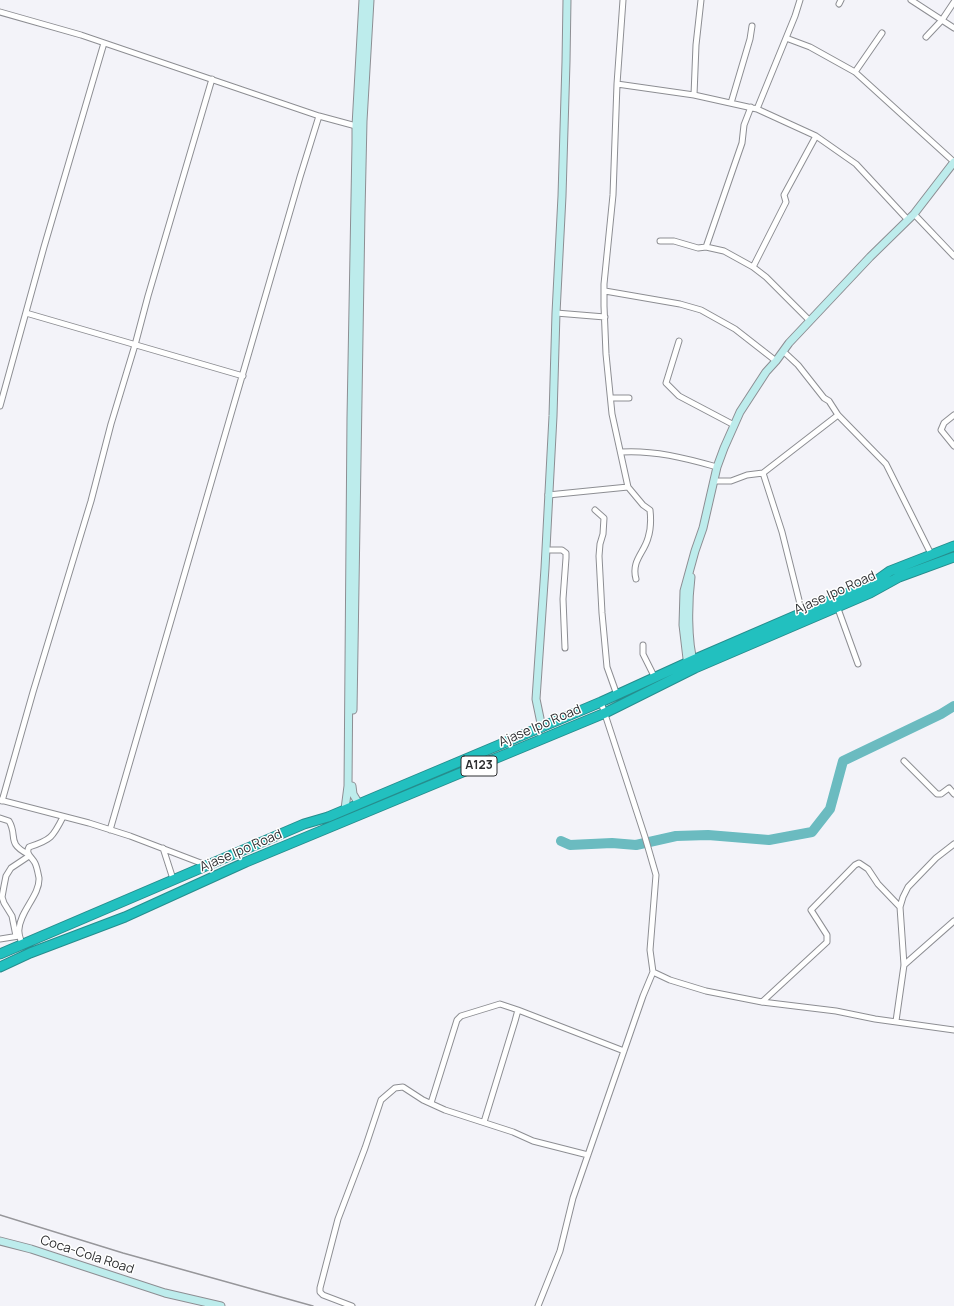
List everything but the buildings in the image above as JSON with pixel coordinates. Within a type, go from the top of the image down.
[{"type":"highway","name":"Ajase Ipo Road","points":[[0,967],[30,953],[124,917],[246,862],[605,712],[691,665],[802,612],[876,581],[890,571],[954,546]]},
{"type":"highway","name":"Ajase Ipo Road","points":[[0,954],[19,939],[173,879],[304,824],[328,818],[542,728],[654,678],[691,665],[870,593],[899,577],[954,557]]},
{"type":"street","points":[[345,810],[348,786],[351,417],[356,126],[363,0]]},
{"type":"street","points":[[359,804],[353,794],[352,783],[363,121],[370,0]]},
{"type":"street","points":[[542,728],[536,699],[553,416],[556,313],[562,196],[567,0]]},
{"type":"street","points":[[623,0],[617,84],[613,195],[605,291],[605,317],[606,354],[612,414],[628,487],[643,506],[650,510],[651,517],[648,538],[637,560],[636,579]]},
{"type":"street","points":[[694,95],[696,45],[701,0]]},
{"type":"street","points":[[757,108],[795,16],[800,0]]},
{"type":"street","points":[[912,0],[954,28]]},
{"type":"street","points":[[926,37],[942,20],[954,2]]},
{"type":"street","points":[[0,12],[104,43],[319,116],[356,126]]},
{"type":"street","points":[[731,103],[750,39],[752,26]]},
{"type":"street","points":[[855,72],[882,33]]},
{"type":"street","points":[[691,665],[689,608],[694,551],[703,528],[717,467],[740,412],[766,372],[783,352],[789,342],[870,257],[914,214],[954,162],[855,72],[810,47],[786,38]]},
{"type":"street","points":[[0,406],[44,247],[104,43]]},
{"type":"street","points":[[206,865],[164,848],[110,830],[1,801],[91,501],[111,424],[212,79]]},
{"type":"street","points":[[617,84],[694,95],[757,108],[816,136],[856,164],[908,220]]},
{"type":"street","points":[[706,247],[742,143],[744,125],[751,107]]},
{"type":"street","points":[[110,830],[319,116]]},
{"type":"street","points":[[356,126],[363,121]]},
{"type":"street","points":[[752,267],[786,202],[784,195],[816,136]]},
{"type":"street","points":[[914,214],[954,256]]},
{"type":"street","points":[[660,241],[674,241],[698,248],[706,247],[724,251],[766,277],[810,321]]},
{"type":"street","points":[[605,291],[680,304],[701,310],[735,329],[776,361]]},
{"type":"street","points":[[26,313],[243,376]]},
{"type":"street","points":[[556,313],[605,317]]},
{"type":"street","points":[[680,341],[666,383],[679,396],[734,425]]},
{"type":"street","points":[[783,352],[798,365],[824,398],[829,401],[838,415],[886,464],[931,554]]},
{"type":"street","points":[[611,398],[628,398]]},
{"type":"street","points":[[714,481],[730,481],[746,475],[763,473],[838,415]]},
{"type":"street","points":[[954,415],[944,423],[941,430],[954,446]]},
{"type":"street","points":[[621,452],[639,451],[678,456],[717,467]]},
{"type":"street","points":[[763,473],[782,532],[802,612]]},
{"type":"street","points":[[548,495],[628,487]]},
{"type":"street","points":[[595,510],[604,518],[599,556],[602,613],[607,667],[617,695]]},
{"type":"street","points":[[546,550],[562,550],[566,553],[562,599],[565,648]]},
{"type":"street","points":[[837,606],[858,664]]},
{"type":"street","points":[[643,645],[643,654],[654,678]]},
{"type":"street","points":[[538,1306],[560,1251],[573,1198],[643,996],[653,972],[650,950],[656,875],[649,849],[601,702]]},
{"type":"street","points":[[904,761],[937,794],[941,794],[949,788],[954,794]]},
{"type":"street","points":[[29,855],[29,847],[53,835],[63,817]]},
{"type":"street","points":[[0,818],[9,821],[12,826],[13,839],[19,849],[29,855],[35,863],[38,872],[39,880],[37,888],[21,921],[19,927],[19,939]]},
{"type":"street","points":[[896,1021],[904,964],[900,907],[902,897],[908,887],[936,858],[954,844]]},
{"type":"street","points":[[164,848],[173,879]]},
{"type":"street","points":[[19,939],[12,916],[2,897],[6,876],[11,868],[29,855]]},
{"type":"street","points":[[762,1002],[827,942],[827,935],[812,910],[855,865],[859,863],[868,869],[878,884],[900,907]]},
{"type":"street","points":[[904,964],[954,920]]},
{"type":"street","points":[[0,938],[19,939]]},
{"type":"street","points":[[653,972],[670,980],[706,991],[762,1002],[954,1030]]},
{"type":"street","points":[[431,1104],[457,1020],[461,1016],[500,1004],[624,1051]]},
{"type":"street","points":[[484,1122],[516,1022],[518,1010]]},
{"type":"street","points":[[352,1306],[323,1295],[320,1292],[320,1288],[338,1218],[365,1148],[381,1100],[395,1088],[403,1087],[431,1104],[445,1110],[484,1122],[549,1146],[588,1155]]},
{"type":"street","name":"Coca-Cola Road","points":[[0,1242],[31,1249],[165,1293],[221,1306]]},
{"type":"waterway","points":[[561,841],[570,845],[612,843],[636,845],[676,836],[708,835],[769,840],[812,832],[830,809],[843,761],[941,714],[954,706]]},
{"type":"railway","points":[[0,1215],[123,1253],[313,1306]]}]
